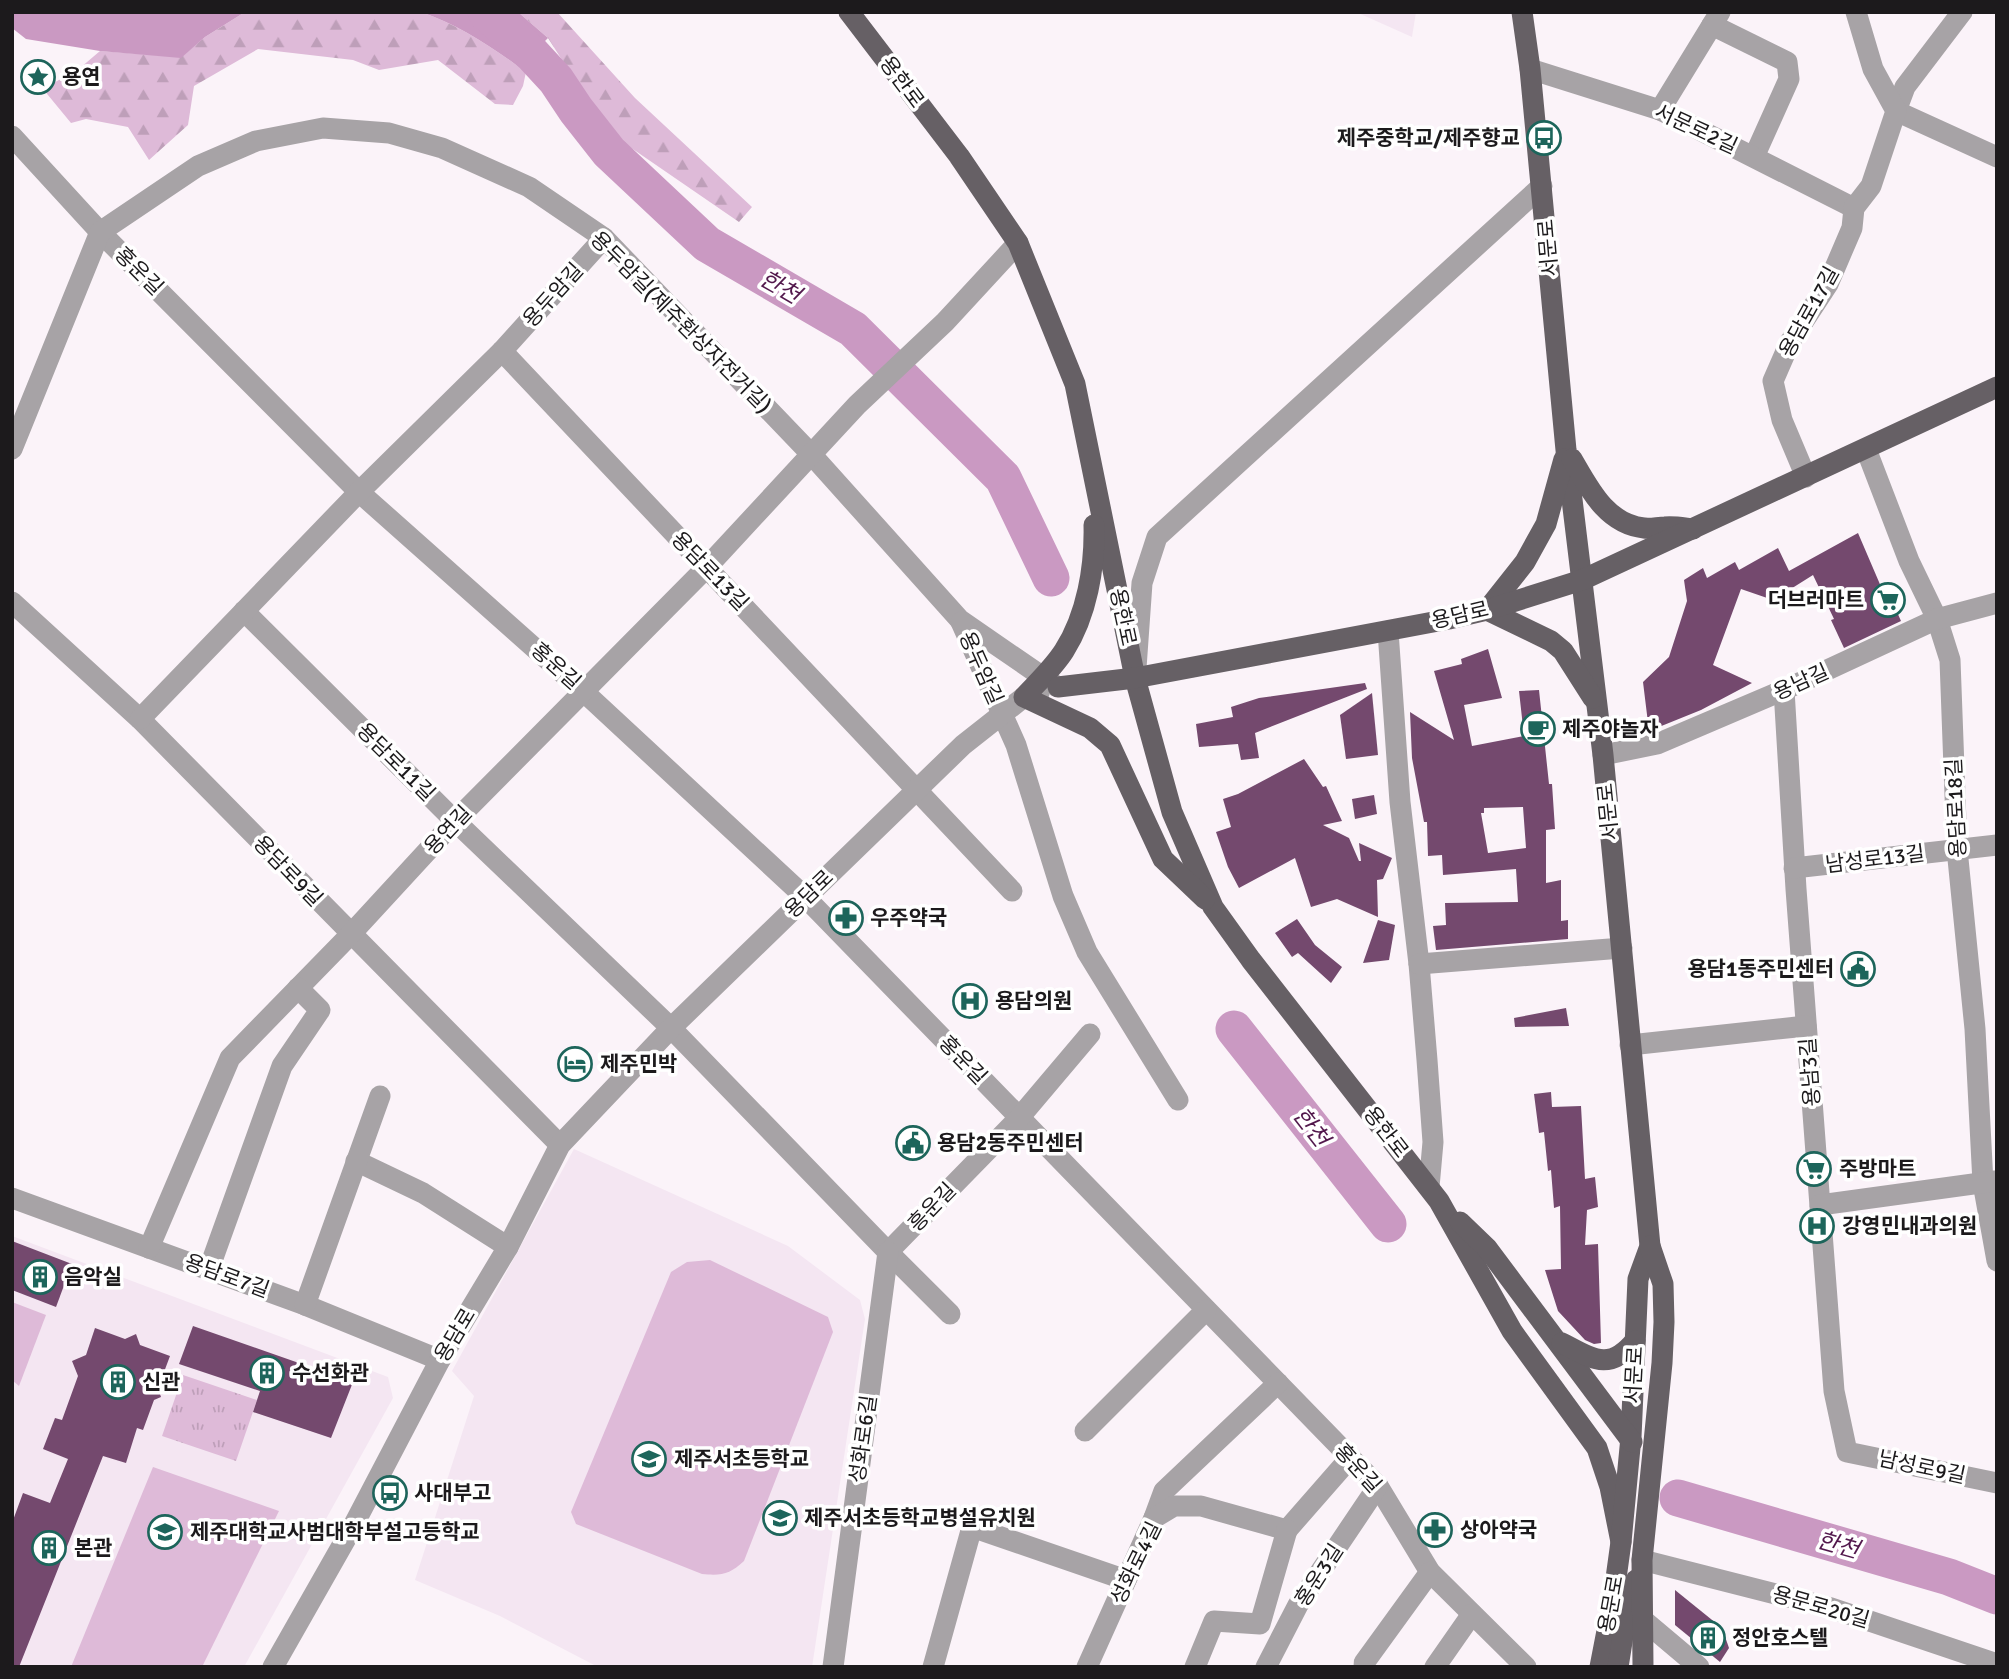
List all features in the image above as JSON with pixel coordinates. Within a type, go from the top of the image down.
[{"type":"main road","name":"용한로","points":[[849,12],[959,156],[1018,243],[1075,384],[1135,678],[1172,812],[1212,905],[1251,960],[1434,1194],[1487,1248],[1630,1437],[1640,1468],[1639,1492],[1647,1518]]},
{"type":"main road","name":"서문로","points":[[1522,12],[1542,186],[1566,450],[1603,755],[1650,1246],[1638,1279],[1630,1437],[1620,1542]]},
{"type":"main road","name":"용담로","points":[[1050,682],[1135,678],[1487,610],[1582,580],[1997,387]]},
{"type":"main road","points":[[1566,450],[1598,503],[1611,515],[1645,529],[1695,529]]},
{"type":"main road","points":[[1566,450],[1546,524],[1525,562],[1487,610],[1536,632],[1563,651],[1597,703]]},
{"type":"main road","points":[[1050,682],[1077,625],[1089,585],[1095,546],[1093,472]]},
{"type":"main road","points":[[1024,697],[1090,729],[1110,745],[1163,859],[1212,905]]},
{"type":"main road","name":"용한로","points":[[1434,1194],[1512,1331],[1597,1448],[1610,1487],[1620,1542]]},
{"type":"main road","points":[[1643,1667],[1642,1559],[1664,1322],[1663,1284],[1650,1246]]},
{"type":"main road","points":[[1490,1289],[1556,1362],[1561,1363],[1564,1357],[1559,1344]]},
{"type":"main road","points":[[1559,1344],[1602,1360],[1617,1358],[1635,1340]]},
{"type":"main road","name":"용문로","points":[[1600,1667],[1613,1600],[1620,1542]]},
{"type":"main road","name":"용문로","points":[[1618,1667],[1628,1604],[1642,1559]]},
{"type":"street","points":[[1856,12],[1873,69],[1896,111],[1997,157]]},
{"type":"street","name":"용담로17길","points":[[1806,477],[1782,420],[1773,381],[1790,342],[1828,284],[1852,228],[1854,208],[1871,186],[1905,87],[1962,12]]},
{"type":"street","points":[[1660,110],[1716,19],[1787,62],[1789,79],[1754,157]]},
{"type":"street","name":"서문로2길","points":[[1530,69],[1660,110],[1854,208]]},
{"type":"street","name":"용두암길(제주환상자전거길)","points":[[100,232],[198,166],[256,141],[323,128],[389,133],[442,148],[529,187],[604,238],[811,454],[960,620],[1050,682]]},
{"type":"street","name":"홍운길","points":[[12,136],[100,232],[359,492],[584,692],[805,897],[1378,1486],[1430,1572],[1526,1667]]},
{"type":"street","name":"서문로","points":[[1135,678],[1142,583],[1157,537],[1542,186]]},
{"type":"street","points":[[12,449],[100,232]]},
{"type":"street","name":"용두암길","points":[[502,351],[604,238]]},
{"type":"street","name":"용연길","points":[[149,1248],[230,1058],[351,935],[455,821],[706,568],[857,405],[946,322],[1018,243]]},
{"type":"street","points":[[140,719],[359,492],[502,351]]},
{"type":"street","name":"용담로13길","points":[[502,351],[918,790]]},
{"type":"street","name":"용담로18길","points":[[1866,449],[1909,561],[1937,619],[1950,660],[1957,849],[1997,1261]]},
{"type":"street","name":"용담로9길","points":[[12,602],[140,719],[560,1145]]},
{"type":"street","name":"용남길","points":[[1603,755],[1657,744],[1784,690],[1937,619],[1997,603]]},
{"type":"street","name":"용담로11길","points":[[244,611],[455,821],[671,1028]]},
{"type":"street","name":"용두암길","points":[[960,620],[1016,745],[1063,896],[1087,952],[1178,1100]]},
{"type":"street","points":[[1388,631],[1400,802],[1419,964],[1433,1142],[1434,1194]]},
{"type":"street","name":"용담로","points":[[273,1667],[352,1528],[440,1360],[508,1247],[560,1145],[671,1028],[963,746],[1024,697],[1050,682]]},
{"type":"street","name":"용남3길","points":[[1784,690],[1794,868],[1834,1391],[1847,1452]]},
{"type":"street","points":[[918,790],[1012,891]]},
{"type":"street","name":"남성로13길","points":[[1794,868],[1997,845]]},
{"type":"street","points":[[1419,964],[1622,948]]},
{"type":"street","points":[[209,1269],[282,1066],[320,1010],[298,988]]},
{"type":"street","points":[[1630,1045],[1806,1026]]},
{"type":"street","points":[[671,1028],[950,1314]]},
{"type":"street","name":"흥운길","points":[[888,1252],[1019,1118],[1090,1034]]},
{"type":"street","points":[[306,1305],[380,1096]]},
{"type":"street","points":[[356,1161],[423,1193],[508,1247]]},
{"type":"street","points":[[1820,1205],[1990,1182]]},
{"type":"street","name":"용담로7길","points":[[12,1198],[306,1305],[440,1360]]},
{"type":"street","name":"성화로6길","points":[[833,1667],[888,1252]]},
{"type":"street","points":[[1085,1431],[1206,1310]]},
{"type":"street","points":[[1154,1518],[1164,1491],[1278,1383]]},
{"type":"street","name":"남성로9길","points":[[1847,1452],[1997,1483]]},
{"type":"street","points":[[1195,1667],[1214,1621],[1260,1624],[1287,1530],[1350,1458]]},
{"type":"street","name":"홍운3길","points":[[1266,1667],[1298,1605],[1378,1486]]},
{"type":"street","name":"성화로4길","points":[[1087,1667],[1154,1518],[1174,1506],[1201,1506],[1287,1530]]},
{"type":"street","points":[[933,1667],[972,1527],[1126,1580]]},
{"type":"street","name":"용문로20길","points":[[1642,1559],[1831,1608],[1997,1664]]},
{"type":"street","points":[[1364,1663],[1430,1572]]},
{"type":"street","points":[[1435,1667],[1472,1614]]},
{"type":"street","points":[[1642,1619],[1699,1667]]},
{"type":"shaded area","points":[[12,12],[245,12],[205,37],[181,58],[100,51],[26,39],[12,28]]},
{"type":"shaded area","points":[[421,12],[518,12],[548,38],[532,54],[526,72],[463,30]]},
{"type":"shaded area","points":[[1356,12],[1416,12],[1412,37]]},
{"type":"shaded area","name":"제주서초등학교","points":[[574,1149],[788,1246],[860,1300],[865,1319],[812,1667],[598,1667],[500,1616],[415,1580],[474,1396],[452,1371]]},
{"type":"shaded area","name":"제주대학교사범대학부설고등학교","points":[[12,1236],[388,1377],[393,1398],[244,1667],[12,1667]]},
{"type":"green space","points":[[245,12],[421,12],[463,30],[526,72],[523,86],[513,105],[495,104],[438,60],[379,70],[353,60],[258,49],[194,86],[188,125],[149,160],[128,127],[86,119],[71,123],[43,89],[80,68],[100,51],[181,57],[205,37]]},
{"type":"green space","points":[[518,12],[557,12],[635,98],[752,207],[739,222],[608,132],[548,38]]},
{"type":"green space","points":[[710,1260],[828,1317],[833,1332],[744,1561],[730,1571],[715,1575],[702,1574],[576,1524],[571,1512],[671,1272],[687,1262]]},
{"type":"green space","points":[[12,1302],[46,1315],[19,1386],[12,1380]]},
{"type":"green space","points":[[183,1375],[257,1400],[236,1461],[162,1436]]},
{"type":"green space","points":[[153,1467],[279,1511],[202,1667],[71,1667]]},
{"type":"building","points":[[1858,533],[1885,596],[1889,594],[1901,621],[1844,648],[1831,620],[1834,619],[1813,575],[1773,600],[1741,589],[1713,665],[1752,683],[1701,710],[1649,731],[1643,682],[1669,657],[1687,601],[1684,580],[1703,568],[1707,578],[1735,562],[1739,570],[1778,548],[1789,571]]},
{"type":"building","points":[[1488,649],[1502,698],[1464,705],[1472,746],[1524,736],[1519,691],[1539,690],[1549,784],[1552,784],[1555,829],[1546,830],[1546,883],[1561,880],[1561,921],[1568,920],[1568,939],[1436,950],[1433,926],[1446,925],[1445,903],[1518,902],[1516,869],[1443,875],[1442,855],[1428,856],[1427,822],[1424,822],[1412,758],[1410,712],[1454,740],[1434,671],[1462,664],[1461,659]],"holes":[[[1523,807],[1526,848],[1488,853],[1481,813],[1484,813],[1484,808]]]},
{"type":"building","points":[[1365,683],[1367,689],[1255,733],[1259,758],[1241,760],[1238,744],[1199,747],[1196,724],[1233,717],[1231,707],[1259,698]]},
{"type":"building","points":[[1372,693],[1378,755],[1346,759],[1340,715]]},
{"type":"building","points":[[1304,759],[1323,787],[1326,786],[1342,821],[1323,825],[1349,838],[1359,861],[1359,843],[1392,858],[1383,879],[1377,880],[1378,917],[1337,899],[1311,907],[1295,858],[1239,888],[1228,867],[1216,832],[1231,827],[1223,799],[1238,794]]},
{"type":"building","points":[[1374,795],[1377,814],[1355,819],[1352,799]]},
{"type":"building","points":[[1297,919],[1315,945],[1342,967],[1331,983],[1298,953],[1292,957],[1275,933]]},
{"type":"building","points":[[1378,920],[1395,925],[1389,960],[1363,963]]},
{"type":"building","points":[[1566,1008],[1569,1026],[1515,1027],[1514,1018]]},
{"type":"building","points":[[1551,1092],[1552,1107],[1581,1106],[1585,1179],[1595,1177],[1598,1207],[1587,1210],[1585,1245],[1598,1244],[1601,1343],[1594,1344],[1585,1340],[1558,1311],[1545,1270],[1561,1269],[1560,1206],[1554,1208],[1551,1170],[1548,1171],[1544,1132],[1539,1133],[1534,1094]]},
{"type":"building","name":"음악실","points":[[12,1241],[72,1264],[56,1307],[12,1290]]},
{"type":"building","name":"수선화관","points":[[193,1326],[353,1382],[331,1438],[253,1412],[260,1391],[179,1364]]},
{"type":"building","points":[[95,1328],[125,1339],[136,1334],[140,1345],[170,1356],[158,1388],[161,1397],[154,1400],[143,1430],[137,1428],[126,1463],[103,1456],[19,1667],[12,1667],[12,1523],[23,1493],[50,1503],[68,1459],[43,1449],[55,1418],[62,1420],[78,1376],[72,1361],[86,1355]]},
{"type":"building","name":"정안호스텔","points":[[1675,1590],[1722,1628],[1729,1648],[1720,1662],[1675,1625]]},
{"type":"waterway","name":"한천","points":[[486,12],[556,80],[609,152],[707,244],[853,329],[1003,478],[1051,578]]},
{"type":"waterway","name":"한천","points":[[1234,1029],[1388,1224]]},
{"type":"waterway","name":"한천","points":[[1678,1498],[1949,1577],[1997,1596]]},
{"type":"place","name":"용연","points":[[38,77]]},
{"type":"place","name":"제주중학교/제주향교","points":[[1544,138]]},
{"type":"place","name":"더브러마트","points":[[1888,600]]},
{"type":"place","name":"제주야놀자","points":[[1538,729]]},
{"type":"place","name":"우주약국","points":[[846,918]]},
{"type":"place","name":"용담1동주민센터","points":[[1858,969]]},
{"type":"place","name":"용담의원","points":[[970,1001]]},
{"type":"place","name":"제주민박","points":[[575,1064]]},
{"type":"place","name":"용담2동주민센터","points":[[913,1143]]},
{"type":"place","name":"주방마트","points":[[1814,1169]]},
{"type":"place","name":"강영민내과의원","points":[[1817,1226]]},
{"type":"place","name":"음악실","points":[[40,1277]]},
{"type":"place","name":"수선화관","points":[[267,1373]]},
{"type":"place","name":"신관","points":[[118,1382]]},
{"type":"place","name":"제주서초등학교","points":[[649,1459]]},
{"type":"place","name":"사대부고","points":[[390,1493]]},
{"type":"place","name":"제주서초등학교병설유치원","points":[[780,1518]]},
{"type":"place","name":"상아약국","points":[[1435,1530]]},
{"type":"place","name":"제주대학교사범대학부설고등학교","points":[[165,1532]]},
{"type":"place","name":"본관","points":[[49,1548]]},
{"type":"place","name":"정안호스텔","points":[[1708,1638]]}]
